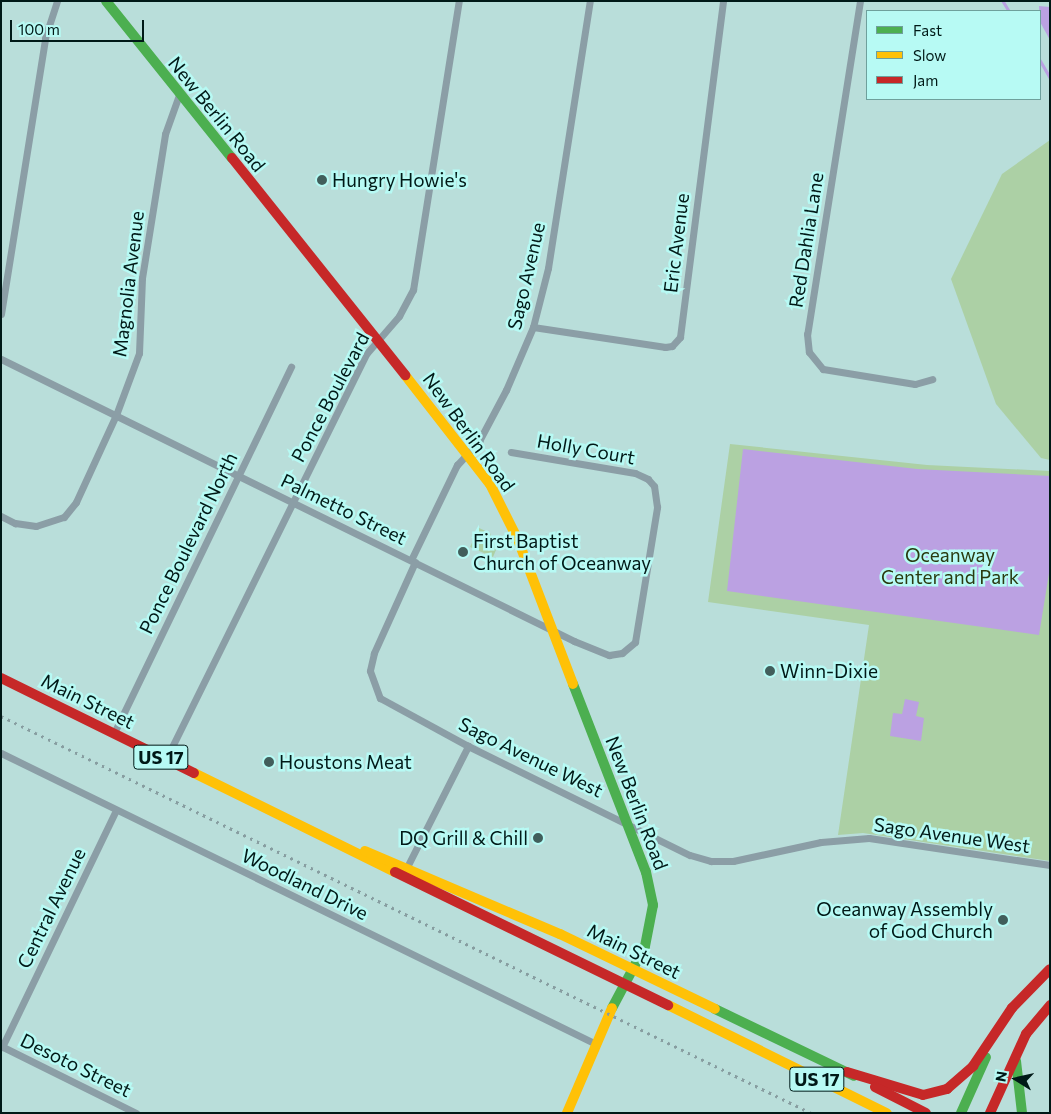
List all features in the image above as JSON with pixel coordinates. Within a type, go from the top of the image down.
[{"type":"main road","name":"New Berlin Road","points":[[106,1],[178,95],[467,453],[504,508],[553,628],[646,872],[653,905],[651,926],[634,970],[625,984],[596,1044],[567,1113]]},
{"type":"main road","name":"Main Street","points":[[1,678],[321,835],[401,877],[625,984],[886,1113]]},
{"type":"main road","name":"Main Street","points":[[321,835],[407,867],[488,901],[847,1072],[926,1113]]},
{"type":"main road","points":[[847,1072],[898,1090],[923,1095],[947,1090],[973,1066],[1012,1008],[1050,969]]},
{"type":"main road","points":[[990,1113],[1026,1034],[1050,1005]]},
{"type":"main road","points":[[961,1113],[1012,1008]]},
{"type":"main road","points":[[1016,1056],[1017,1090],[1022,1113]]},
{"type":"street","points":[[2,311],[45,38],[57,1]]},
{"type":"street","name":"Ponce Boulevard","points":[[166,759],[376,339],[399,316],[413,290],[459,1]]},
{"type":"street","name":"Sago Avenue","points":[[380,698],[370,671],[374,653],[457,464],[479,441],[501,399],[533,327],[548,268],[590,1]]},
{"type":"street","name":"Eric Avenue","points":[[533,327],[665,347],[672,346],[680,337],[723,1]]},
{"type":"street","name":"Red Dahlia Lane","points":[[860,1],[807,334],[809,352],[823,369],[915,384],[932,379]]},
{"type":"street","name":"Magnolia Avenue","points":[[1,516],[15,523],[36,526],[64,517],[76,502],[116,415],[140,352],[142,278],[165,134],[178,95]]},
{"type":"street","name":"Palmetto Street","points":[[1,359],[596,650],[610,655],[622,653],[634,642],[642,602]]},
{"type":"street","name":"Ponce Boulevard North","points":[[114,733],[291,367]]},
{"type":"street","name":"Holly Court","points":[[511,452],[635,473],[648,479],[656,491],[658,507],[642,602]]},
{"type":"street","name":"Sago Avenue West","points":[[380,698],[468,746],[626,821],[690,855],[711,861],[733,861],[821,842],[870,838],[1050,865]]},
{"type":"street","points":[[407,867],[468,746]]},
{"type":"street","name":"Woodland Drive","points":[[1,754],[596,1044]]},
{"type":"street","name":"Central Avenue","points":[[2,1046],[116,810]]},
{"type":"street","name":"Desoto Street","points":[[2,1046],[136,1113]]},
{"type":"green space","points":[[1050,140],[1050,460],[1041,458],[996,404],[951,279],[1002,174]]},
{"type":"green space","name":"Oceanway Center and Park","points":[[730,444],[927,465],[1050,471],[1050,861],[863,833],[838,835],[869,625],[708,602]]},
{"type":"green space","points":[[479,528],[490,533],[496,550],[493,557],[470,547]]},
{"type":"shaded area","points":[[1039,6],[1050,7],[1050,40],[1041,24],[1041,10],[1039,10]]},
{"type":"shaded area","points":[[743,449],[917,469],[1050,476],[1050,567],[1039,635],[727,591]]},
{"type":"shaded area","points":[[905,699],[919,702],[916,716],[924,718],[921,741],[890,736],[893,713],[902,714]]},
{"type":"waterway","points":[[1003,1],[1008,10]]},
{"type":"waterway","points":[[1041,62],[1050,77]]},
{"type":"railway","points":[[1,716],[811,1113]]},
{"type":"traffic: fast","points":[[106,1],[232,158]]},
{"type":"traffic: fast","points":[[573,684],[646,872],[653,905],[645,946],[612,1008]]},
{"type":"traffic: fast","points":[[715,1009],[854,1076]]},
{"type":"traffic: fast","points":[[961,1113],[986,1057]]},
{"type":"traffic: fast","points":[[1016,1061],[1022,1113]]},
{"type":"traffic: slow","points":[[405,375],[490,484],[518,540],[573,684]]},
{"type":"traffic: slow","points":[[194,773],[395,872]]},
{"type":"traffic: slow","points":[[365,851],[560,934],[715,1009]]},
{"type":"traffic: slow","points":[[668,1005],[887,1113]]},
{"type":"traffic: slow","points":[[567,1113],[612,1008]]},
{"type":"traffic: jam","points":[[232,158],[405,375]]},
{"type":"traffic: jam","points":[[1,678],[194,773]]},
{"type":"traffic: jam","points":[[395,872],[668,1005]]},
{"type":"traffic: jam","points":[[847,1072],[923,1095],[947,1089],[973,1066],[1012,1008],[1050,969]]},
{"type":"traffic: jam","points":[[990,1113],[1026,1034],[1050,1005]]},
{"type":"traffic: jam","points":[[875,1087],[926,1113]]},
{"type":"place","name":"Hungry Howie's","points":[[322,180]]},
{"type":"place","name":"First Baptist Church of Oceanway","points":[[463,552]]},
{"type":"place","name":"Winn-Dixie","points":[[770,671]]},
{"type":"place","name":"Houstons Meat","points":[[269,762]]},
{"type":"place","name":"DQ Grill & Chill","points":[[538,838]]},
{"type":"place","name":"Oceanway Assembly of God Church","points":[[1003,920]]}]
